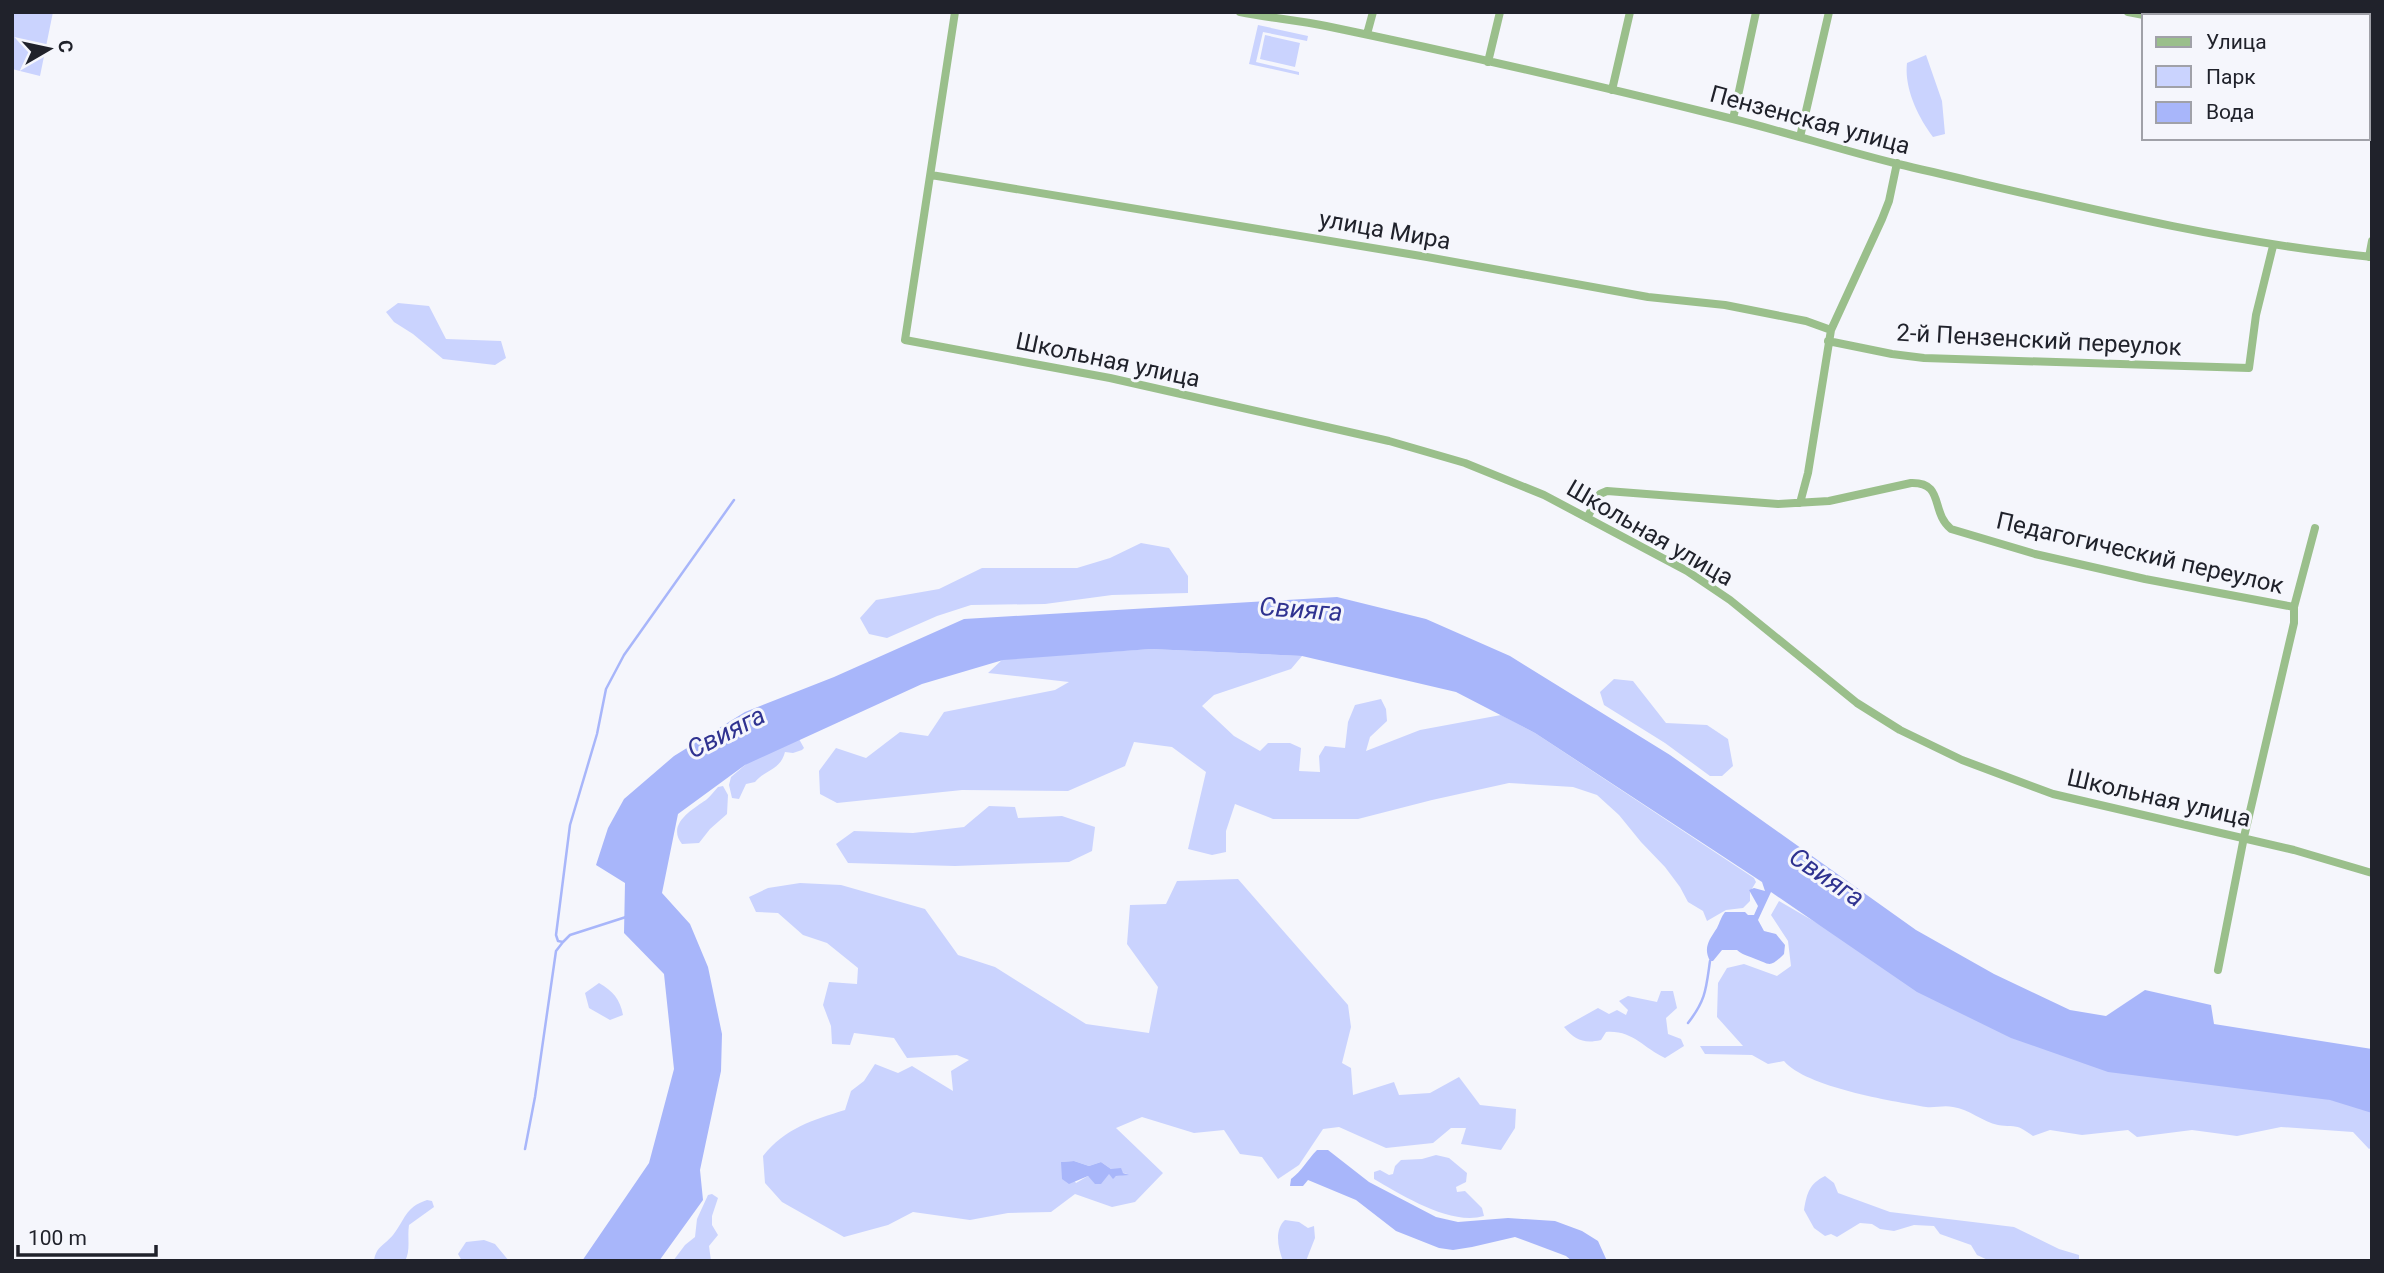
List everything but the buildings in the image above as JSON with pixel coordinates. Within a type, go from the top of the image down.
[{"type":"street","points":[[931,175],[955,12]]},
{"type":"street","name":"Пензенская улица","points":[[1240,12],[1279,15],[1612,90],[1897,163],[2119,216],[2273,246],[2371,257]]},
{"type":"street","points":[[1367,34],[1373,12]]},
{"type":"street","points":[[1488,62],[1500,12]]},
{"type":"street","points":[[1612,90],[1630,12]]},
{"type":"street","points":[[1733,119],[1756,12]]},
{"type":"street","points":[[1800,137],[1829,12]]},
{"type":"street","points":[[1587,517],[1600,494],[1607,491],[1778,504],[1800,503],[1808,473],[1831,330],[1882,219],[1889,201],[1897,163]]},
{"type":"street","name":"улица Мира","points":[[931,175],[1415,255],[1647,297],[1725,306],[1806,321],[1831,330]]},
{"type":"street","name":"Школьная улица","points":[[931,175],[905,340],[1110,378],[1416,448],[1497,475],[1544,495],[1635,541],[1698,578],[1730,600],[1857,703],[1962,760],[2053,794],[2244,837],[2372,873]]},
{"type":"street","points":[[2371,257],[2372,241]]},
{"type":"street","name":"2-й Пензенский переулок","points":[[1828,341],[1892,355],[1923,358],[2249,369],[2256,315],[2273,246]]},
{"type":"street","name":"Педагогический переулок","points":[[1800,503],[1829,501],[1922,483],[1929,485],[1943,523],[1951,529],[2035,554],[2145,579],[2294,607]]},
{"type":"street","points":[[2218,970],[2244,837],[2294,623],[2294,607],[2315,528]]},
{"type":"green space","points":[[12,12],[53,12],[40,76],[12,69]]},
{"type":"green space","points":[[1258,25],[1308,36],[1307,41],[1263,32],[1256,62],[1299,72],[1299,75],[1249,64]]},
{"type":"green space","points":[[1265,35],[1300,43],[1295,67],[1260,59]]},
{"type":"green space","points":[[1926,55],[1942,101],[1945,134],[1933,137],[1913,102],[1907,73],[1907,63]]},
{"type":"green space","points":[[398,303],[429,306],[446,339],[501,341],[506,358],[495,365],[443,359],[394,322],[386,312]]},
{"type":"green space","points":[[1141,543],[1169,548],[1188,576],[1188,593],[1112,595],[1045,604],[971,605],[937,616],[887,638],[869,634],[860,618],[876,600],[939,589],[982,568],[1077,568],[1110,558]]},
{"type":"green space","points":[[1151,649],[1302,656],[1291,669],[1214,695],[1202,706],[1234,736],[1260,751],[1268,743],[1290,743],[1301,748],[1299,771],[1320,772],[1319,756],[1325,746],[1345,748],[1348,722],[1355,705],[1381,699],[1386,709],[1387,721],[1370,737],[1366,751],[1420,730],[1501,715],[1535,733],[1754,878],[1756,882],[1750,892],[1750,901],[1743,908],[1726,910],[1707,921],[1703,911],[1688,902],[1665,867],[1619,815],[1597,795],[1573,787],[1509,783],[1358,819],[1273,819],[1235,804],[1226,831],[1226,852],[1212,855],[1188,849],[1206,772],[1172,747],[1134,742],[1125,766],[1068,791],[962,790],[837,803],[820,794],[819,771],[836,748],[866,758],[900,732],[928,736],[944,712],[1055,690],[1069,682],[988,673],[1003,659]]},
{"type":"green space","points":[[1614,679],[1633,681],[1666,723],[1707,725],[1728,739],[1733,766],[1722,776],[1710,776],[1665,743],[1604,705],[1600,692]]},
{"type":"green space","points":[[799,739],[804,748],[802,750],[785,752],[776,767],[755,782],[746,784],[739,799],[732,798],[729,785],[731,777],[758,754]]},
{"type":"green space","points":[[723,786],[728,795],[727,814],[699,843],[682,844],[677,830],[683,818],[718,787]]},
{"type":"green space","points":[[989,806],[1015,807],[1018,818],[1062,816],[1095,827],[1092,851],[1069,862],[955,866],[848,863],[836,844],[854,831],[913,833],[964,827]]},
{"type":"green space","points":[[1238,879],[1348,1005],[1351,1027],[1342,1063],[1351,1068],[1353,1095],[1394,1082],[1399,1095],[1430,1093],[1459,1077],[1480,1105],[1516,1109],[1515,1128],[1501,1150],[1461,1144],[1466,1128],[1451,1128],[1433,1143],[1386,1148],[1339,1127],[1323,1129],[1299,1165],[1278,1179],[1262,1157],[1240,1154],[1224,1130],[1194,1133],[1142,1117],[1116,1128],[1163,1173],[1135,1202],[1112,1207],[1075,1194],[1051,1212],[1008,1213],[970,1220],[913,1212],[888,1225],[844,1237],[782,1202],[765,1183],[763,1156],[772,1146],[800,1126],[845,1110],[851,1091],[864,1081],[875,1064],[898,1073],[912,1066],[953,1091],[951,1071],[969,1060],[957,1055],[907,1058],[894,1038],[854,1033],[850,1045],[832,1044],[831,1026],[823,1005],[829,982],[857,984],[858,968],[827,943],[803,935],[778,913],[756,912],[749,897],[768,888],[800,883],[841,885],[925,909],[958,955],[995,967],[1086,1024],[1149,1033],[1158,987],[1127,944],[1130,905],[1166,904],[1177,881]],"holes":[[[1074,1161],[1089,1166],[1101,1162],[1111,1169],[1127,1174],[1112,1177],[1109,1173],[1092,1179],[1088,1176],[1076,1183],[1061,1162]]]},
{"type":"green space","points":[[1779,901],[1967,1010],[2220,1075],[2372,1109],[2372,1147],[2369,1149],[2353,1132],[2281,1127],[2237,1136],[2192,1130],[2137,1137],[2128,1130],[2082,1135],[2050,1130],[2033,1136],[2019,1128],[1992,1123],[1959,1108],[1926,1107],[1850,1092],[1811,1078],[1784,1061],[1768,1064],[1752,1055],[1705,1054],[1700,1046],[1743,1046],[1717,1017],[1718,983],[1727,968],[1744,964],[1777,976],[1791,966],[1788,941],[1771,915]]},
{"type":"green space","points":[[599,983],[615,996],[623,1015],[610,1020],[589,1008],[585,993]]},
{"type":"green space","points":[[1661,991],[1673,991],[1677,1008],[1666,1018],[1668,1034],[1681,1039],[1684,1046],[1665,1058],[1624,1034],[1606,1032],[1601,1040],[1585,1041],[1576,1038],[1564,1027],[1598,1008],[1609,1014],[1617,1010],[1626,1015],[1628,1010],[1619,1001],[1628,996],[1657,1002]]},
{"type":"green space","points":[[1436,1155],[1449,1158],[1467,1173],[1466,1182],[1456,1187],[1457,1192],[1465,1191],[1482,1208],[1484,1216],[1456,1217],[1442,1213],[1374,1179],[1374,1172],[1380,1170],[1389,1175],[1393,1174],[1395,1166],[1401,1160]]},
{"type":"green space","points":[[1825,1176],[1834,1183],[1838,1193],[1890,1212],[2014,1227],[2059,1249],[2079,1255],[2079,1261],[1990,1261],[1977,1255],[1971,1245],[1940,1234],[1934,1226],[1914,1225],[1894,1231],[1860,1223],[1837,1237],[1831,1234],[1825,1236],[1814,1228],[1804,1210],[1810,1190],[1815,1182]]},
{"type":"green space","points":[[712,1194],[718,1198],[712,1225],[718,1235],[709,1246],[711,1261],[673,1261],[695,1237],[697,1219],[708,1195]]},
{"type":"green space","points":[[427,1200],[432,1201],[434,1207],[409,1225],[405,1261],[374,1261],[379,1249],[393,1235],[410,1210]]},
{"type":"green space","points":[[1285,1220],[1299,1222],[1308,1228],[1314,1226],[1315,1238],[1306,1261],[1283,1261],[1278,1234]]},
{"type":"green space","points":[[484,1240],[495,1244],[509,1261],[462,1261],[458,1254],[466,1242]]},
{"type":"water","name":"Свияга","points":[[1337,597],[1426,619],[1510,656],[1670,755],[1916,930],[1994,974],[2070,1010],[2106,1016],[2145,990],[2211,1005],[2214,1024],[2372,1049],[2372,1113],[2330,1100],[2108,1072],[2011,1038],[1917,992],[1771,892],[1758,920],[1764,931],[1776,934],[1785,945],[1784,954],[1769,964],[1737,950],[1722,950],[1710,961],[1708,944],[1725,912],[1754,915],[1758,906],[1749,890],[1754,888],[1765,891],[1762,882],[1535,733],[1456,692],[1302,656],[1151,649],[1003,660],[922,684],[745,765],[678,814],[662,893],[690,924],[708,967],[722,1034],[721,1071],[700,1170],[703,1200],[659,1261],[582,1261],[649,1163],[674,1069],[664,974],[624,933],[625,883],[596,865],[608,828],[624,799],[674,756],[745,712],[834,677],[964,619]]},
{"type":"water","points":[[1317,1150],[1328,1150],[1369,1182],[1436,1217],[1458,1222],[1508,1218],[1555,1221],[1582,1231],[1598,1241],[1607,1261],[1572,1261],[1566,1256],[1515,1237],[1453,1250],[1439,1248],[1396,1231],[1356,1200],[1308,1180],[1303,1186],[1290,1186],[1291,1179]]},
{"type":"water","points":[[1074,1161],[1089,1166],[1101,1162],[1111,1169],[1121,1168],[1123,1173],[1129,1175],[1116,1176],[1113,1179],[1109,1174],[1101,1184],[1095,1184],[1088,1176],[1069,1184],[1062,1179],[1061,1162]]},
{"type":"waterway","points":[[626,917],[570,935],[563,942],[558,941],[556,935],[570,825],[597,734],[606,689],[624,655],[734,500]]},
{"type":"waterway","points":[[525,1149],[556,951],[563,942]]},
{"type":"waterway","points":[[1688,1023],[1704,994],[1710,961]]}]
